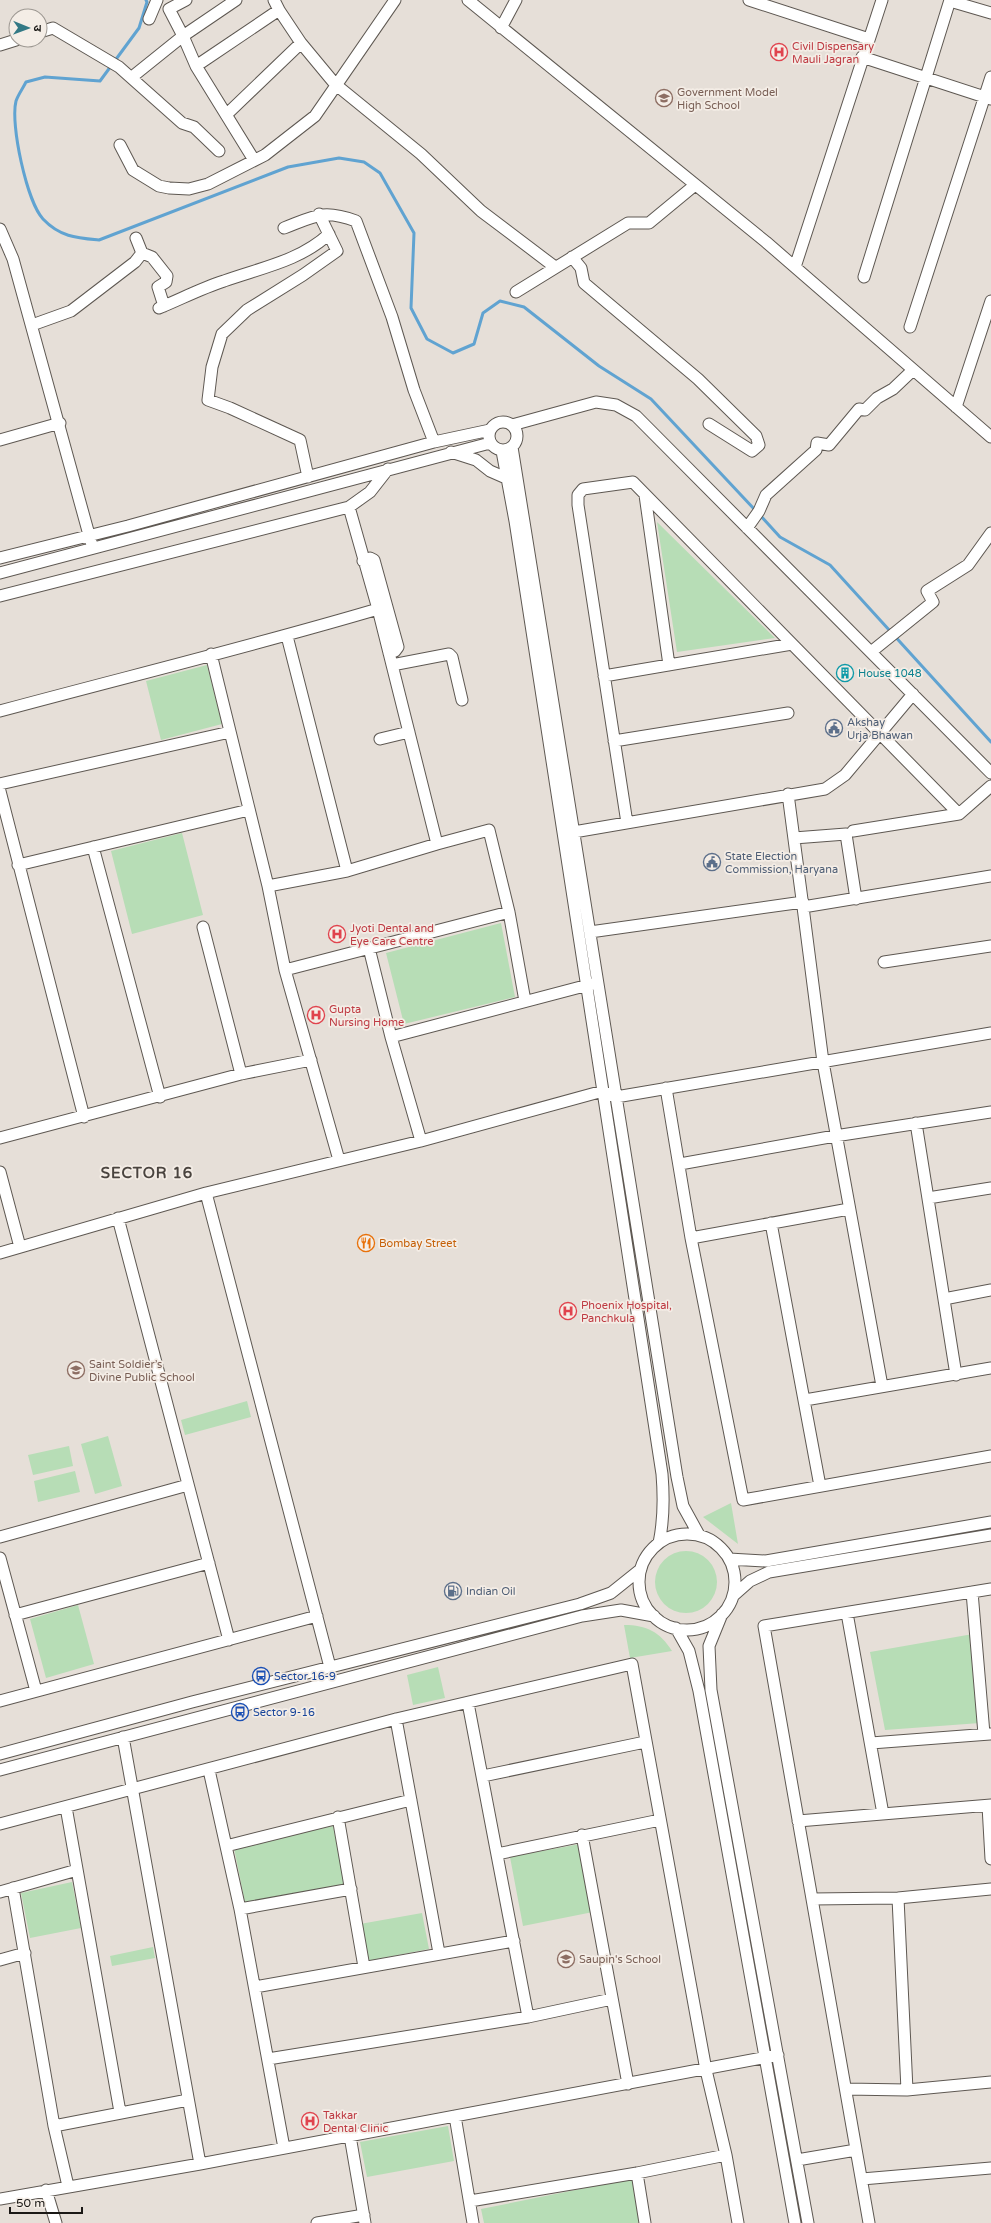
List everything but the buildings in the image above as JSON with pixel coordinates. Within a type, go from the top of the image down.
[{"type":"street","points":[[149,18],[158,0],[169,10],[183,36],[196,66],[254,160]]},
{"type":"street","points":[[169,10],[186,0]]},
{"type":"street","points":[[132,77],[183,36],[236,0]]},
{"type":"street","points":[[120,145],[133,170],[159,186],[169,188],[189,189],[208,184],[254,160],[265,156],[315,116],[335,84],[395,0]]},
{"type":"street","points":[[468,0],[795,267],[991,437]]},
{"type":"street","points":[[501,28],[516,0]]},
{"type":"street","points":[[749,0],[869,39]]},
{"type":"street","points":[[795,267],[862,57],[882,0]]},
{"type":"street","points":[[864,277],[950,0],[991,13]]},
{"type":"street","points":[[196,66],[277,5],[301,43],[335,84],[421,154],[482,211],[555,266]]},
{"type":"street","points":[[48,30],[53,28],[119,67],[182,123],[194,127],[219,151]]},
{"type":"street","points":[[226,115],[301,43]]},
{"type":"street","points":[[862,57],[988,97]]},
{"type":"street","points":[[910,327],[988,97],[991,77]]},
{"type":"street","points":[[516,292],[555,266],[628,223],[649,223],[695,185]]},
{"type":"street","points":[[308,477],[300,440],[230,408],[208,400],[212,367],[222,334],[247,310],[303,275],[337,251],[319,214]]},
{"type":"street","points":[[284,228],[319,214],[343,217],[356,221],[392,317],[414,390],[434,442]]},
{"type":"street","points":[[0,230],[13,259],[60,423],[93,548]]},
{"type":"street","points":[[136,238],[142,253],[152,257],[167,276],[166,282],[158,287],[162,307],[223,281],[270,266],[314,247],[329,234]]},
{"type":"street","points":[[32,325],[71,311],[135,262],[142,253]]},
{"type":"street","points":[[572,256],[582,268],[584,283],[698,379],[756,436],[759,445],[752,452],[709,424]]},
{"type":"street","points":[[956,407],[991,301]]},
{"type":"street","points":[[747,528],[766,495],[816,450],[817,443],[828,446],[859,409],[865,410],[877,398],[893,389],[913,370]]},
{"type":"street","points":[[0,558],[308,477],[434,442],[490,430],[498,422],[512,424],[596,402],[616,405],[636,416],[991,773]]},
{"type":"street","points":[[0,440],[60,423]]},
{"type":"street","points":[[512,424],[517,436],[507,449],[506,478],[515,521],[662,1474],[665,1501],[664,1521],[659,1543]]},
{"type":"street","points":[[490,430],[490,443],[495,448],[507,449]]},
{"type":"street","points":[[0,573],[451,452],[490,443]]},
{"type":"street","points":[[507,449],[574,832],[677,1477],[683,1506],[699,1535]]},
{"type":"street","points":[[451,452],[476,460],[490,471],[506,478]]},
{"type":"street","points":[[0,596],[349,507],[370,492],[388,469]]},
{"type":"street","points":[[627,823],[578,505],[578,495],[583,489],[632,482],[959,814]]},
{"type":"street","points":[[645,495],[669,665]]},
{"type":"street","points":[[349,507],[363,561],[378,609],[437,844]]},
{"type":"street","points":[[871,652],[933,602],[927,591],[968,566],[991,533]]},
{"type":"street","points":[[363,561],[373,558],[376,567],[398,647],[395,651],[389,653]]},
{"type":"street","points":[[0,711],[211,654],[288,636],[378,609]]},
{"type":"street","points":[[288,636],[347,871]]},
{"type":"street","points":[[604,676],[792,644]]},
{"type":"street","points":[[211,654],[268,886],[285,970],[339,1160]]},
{"type":"street","points":[[392,665],[449,654],[452,657],[462,700]]},
{"type":"street","points":[[563,834],[825,788],[845,775],[913,694]]},
{"type":"street","points":[[614,741],[788,713]]},
{"type":"street","points":[[0,784],[230,732]]},
{"type":"street","points":[[380,739],[409,732]]},
{"type":"street","points":[[853,831],[959,814],[991,786]]},
{"type":"street","points":[[0,790],[18,865],[84,1117]]},
{"type":"street","points":[[788,794],[823,1062],[835,1136],[882,1386]]},
{"type":"street","points":[[18,865],[249,810]]},
{"type":"street","points":[[268,886],[347,871],[489,830],[509,912],[525,1001]]},
{"type":"street","points":[[794,838],[846,834],[856,899]]},
{"type":"street","points":[[93,847],[160,1097]]},
{"type":"street","points":[[590,932],[803,904],[856,899],[991,876]]},
{"type":"street","points":[[285,970],[509,912]]},
{"type":"street","points":[[203,927],[241,1074]]},
{"type":"street","points":[[884,962],[991,946]]},
{"type":"street","points":[[369,948],[391,1037],[421,1141]]},
{"type":"street","points":[[391,1037],[598,982]]},
{"type":"street","points":[[0,1252],[206,1193],[421,1141],[603,1091],[616,1097],[991,1033]]},
{"type":"street","points":[[0,1138],[160,1097],[241,1074],[310,1060]]},
{"type":"street","points":[[666,1088],[680,1164],[691,1238],[743,1500],[991,1456]]},
{"type":"street","points":[[680,1164],[835,1136],[991,1112]]},
{"type":"street","points":[[916,1123],[956,1375]]},
{"type":"street","points":[[0,1172],[20,1247]]},
{"type":"street","points":[[928,1198],[991,1188]]},
{"type":"street","points":[[206,1193],[330,1667]]},
{"type":"street","points":[[691,1238],[849,1209]]},
{"type":"street","points":[[118,1218],[229,1640]]},
{"type":"street","points":[[771,1223],[820,1486]]},
{"type":"street","points":[[944,1299],[991,1290]]},
{"type":"street","points":[[805,1400],[991,1368]]},
{"type":"street","points":[[0,1537],[188,1485]]},
{"type":"street","points":[[729,1559],[766,1561],[991,1522]]},
{"type":"street","points":[[722,1614],[704,1626],[691,1630],[667,1625],[654,1616],[645,1604],[640,1589],[641,1569],[647,1556],[659,1543],[678,1535],[699,1535],[718,1545],[729,1559],[735,1578],[733,1596]]},
{"type":"street","points":[[808,2223],[711,1690],[709,1646],[722,1614],[733,1596],[750,1581],[769,1572],[991,1535]]},
{"type":"street","points":[[0,1558],[36,1691]]},
{"type":"street","points":[[15,1615],[209,1563]]},
{"type":"street","points":[[0,1754],[330,1667],[580,1604],[611,1593],[641,1569]]},
{"type":"street","points":[[870,2223],[764,1626],[991,1589]]},
{"type":"street","points":[[871,1743],[987,1734],[972,1592]]},
{"type":"street","points":[[0,1770],[582,1616],[621,1610],[654,1616]]},
{"type":"street","points":[[847,1612],[883,1814]]},
{"type":"street","points":[[0,1701],[317,1616]]},
{"type":"street","points":[[676,1628],[689,1651],[699,1691],[796,2223]]},
{"type":"street","points":[[0,1824],[396,1720],[632,1664],[706,2070],[726,2155],[738,2223]]},
{"type":"street","points":[[468,1703],[528,2017]]},
{"type":"street","points":[[396,1720],[439,1953]]},
{"type":"street","points":[[123,1737],[200,2164]]},
{"type":"street","points":[[482,1776],[645,1742]]},
{"type":"street","points":[[209,1770],[240,1908],[284,2148]]},
{"type":"street","points":[[226,1846],[411,1800]]},
{"type":"street","points":[[798,1820],[990,1805],[991,1859]]},
{"type":"street","points":[[66,1807],[120,2112]]},
{"type":"street","points":[[338,1817],[364,1967]]},
{"type":"street","points":[[497,1854],[660,1820]]},
{"type":"street","points":[[582,1836],[628,2084]]},
{"type":"street","points":[[0,1892],[77,1870]]},
{"type":"street","points":[[13,1888],[54,2126],[68,2186]]},
{"type":"street","points":[[240,1908],[350,1889]]},
{"type":"street","points":[[812,1899],[898,1898],[991,1889]]},
{"type":"street","points":[[898,1898],[907,2090]]},
{"type":"street","points":[[255,1987],[439,1953],[514,1941]]},
{"type":"street","points":[[0,1960],[25,1953]]},
{"type":"street","points":[[268,2060],[528,2017],[612,1999]]},
{"type":"street","points":[[0,2198],[200,2164],[706,2070],[778,2055]]},
{"type":"street","points":[[846,2089],[907,2090],[991,2082]]},
{"type":"street","points":[[54,2126],[188,2100]]},
{"type":"street","points":[[455,2116],[473,2223]]},
{"type":"street","points":[[317,2223],[365,2219],[350,2136]]},
{"type":"street","points":[[797,2160],[856,2150]]},
{"type":"street","points":[[470,2201],[637,2174],[726,2155]]},
{"type":"street","points":[[862,2179],[991,2168]]},
{"type":"street","points":[[637,2174],[645,2223]]},
{"type":"street","points":[[46,2190],[56,2223]]},
{"type":"green space","points":[[657,522],[775,638],[677,652]]},
{"type":"green space","points":[[207,665],[222,724],[161,740],[146,681]]},
{"type":"green space","points":[[182,833],[203,915],[132,934],[111,851]]},
{"type":"green space","points":[[501,923],[515,997],[404,1024],[386,953]]},
{"type":"green space","points":[[247,1401],[251,1417],[185,1435],[181,1420]]},
{"type":"green space","points":[[108,1436],[122,1486],[95,1494],[81,1444]]},
{"type":"green space","points":[[69,1446],[73,1466],[33,1475],[28,1455]]},
{"type":"green space","points":[[75,1471],[80,1492],[38,1502],[34,1481]]},
{"type":"green space","points":[[731,1503],[738,1544],[703,1517]]},
{"type":"green space","points":[[680,1551],[692,1551],[708,1560],[715,1570],[717,1582],[715,1594],[708,1604],[692,1613],[680,1613],[669,1608],[660,1599],[655,1588],[655,1576],[660,1565],[669,1556]]},
{"type":"green space","points":[[78,1605],[94,1664],[46,1678],[30,1619]]},
{"type":"green space","points":[[624,1625],[640,1626],[658,1634],[672,1651],[630,1658]]},
{"type":"green space","points":[[973,1634],[980,1723],[885,1730],[870,1652]]},
{"type":"green space","points":[[438,1667],[445,1698],[413,1705],[407,1675]]},
{"type":"green space","points":[[333,1826],[345,1886],[245,1903],[234,1848]]},
{"type":"green space","points":[[580,1844],[593,1912],[523,1926],[510,1857]]},
{"type":"green space","points":[[72,1882],[81,1928],[30,1938],[21,1893]]},
{"type":"green space","points":[[422,1913],[429,1949],[367,1961],[360,1924]]},
{"type":"green space","points":[[153,1947],[155,1958],[112,1966],[110,1956]]},
{"type":"green space","points":[[448,2126],[454,2161],[367,2177],[360,2142]]},
{"type":"green space","points":[[635,2178],[644,2223],[484,2223],[481,2209]]},
{"type":"waterway","points":[[146,0],[147,2],[139,28],[100,81],[45,77],[26,82],[16,101],[15,127],[21,162],[31,197],[37,210],[49,225],[69,236],[99,240],[288,167],[339,158],[364,162],[380,173],[414,233],[411,308],[427,339],[453,353],[474,344],[483,313],[500,301],[524,307],[599,366],[651,399],[756,511]]},
{"type":"waterway","points":[[760,515],[780,537],[830,565],[991,742]]},
{"type":"place","name":"Civil Dispensary Mauli Jagran","points":[[779,52]]},
{"type":"place","name":"Government Model High School","points":[[664,98]]},
{"type":"place","name":"House 1048","points":[[845,673]]},
{"type":"place","name":"Akshay Urja Bhawan","points":[[834,728]]},
{"type":"place","name":"State Election Commission, Haryana","points":[[712,862]]},
{"type":"place","name":"Jyoti Dental and Eye Care Centre","points":[[337,934]]},
{"type":"place","name":"Gupta Nursing Home","points":[[316,1015]]},
{"type":"place","name":"Bombay Street","points":[[366,1243]]},
{"type":"place","name":"Phoenix Hospital, Panchkula","points":[[568,1311]]},
{"type":"place","name":"Saint Soldier’s Divine Public School","points":[[76,1370]]},
{"type":"place","name":"Indian Oil","points":[[453,1591]]},
{"type":"place","name":"Sector 16-9","points":[[261,1676]]},
{"type":"place","name":"Sector 9-16","points":[[240,1712]]},
{"type":"place","name":"Saupin's School","points":[[566,1959]]},
{"type":"place","name":"Takkar Dental Clinic","points":[[310,2121]]},
{"type":"district","name":"SECTOR 16","points":[[147,1173]]}]
